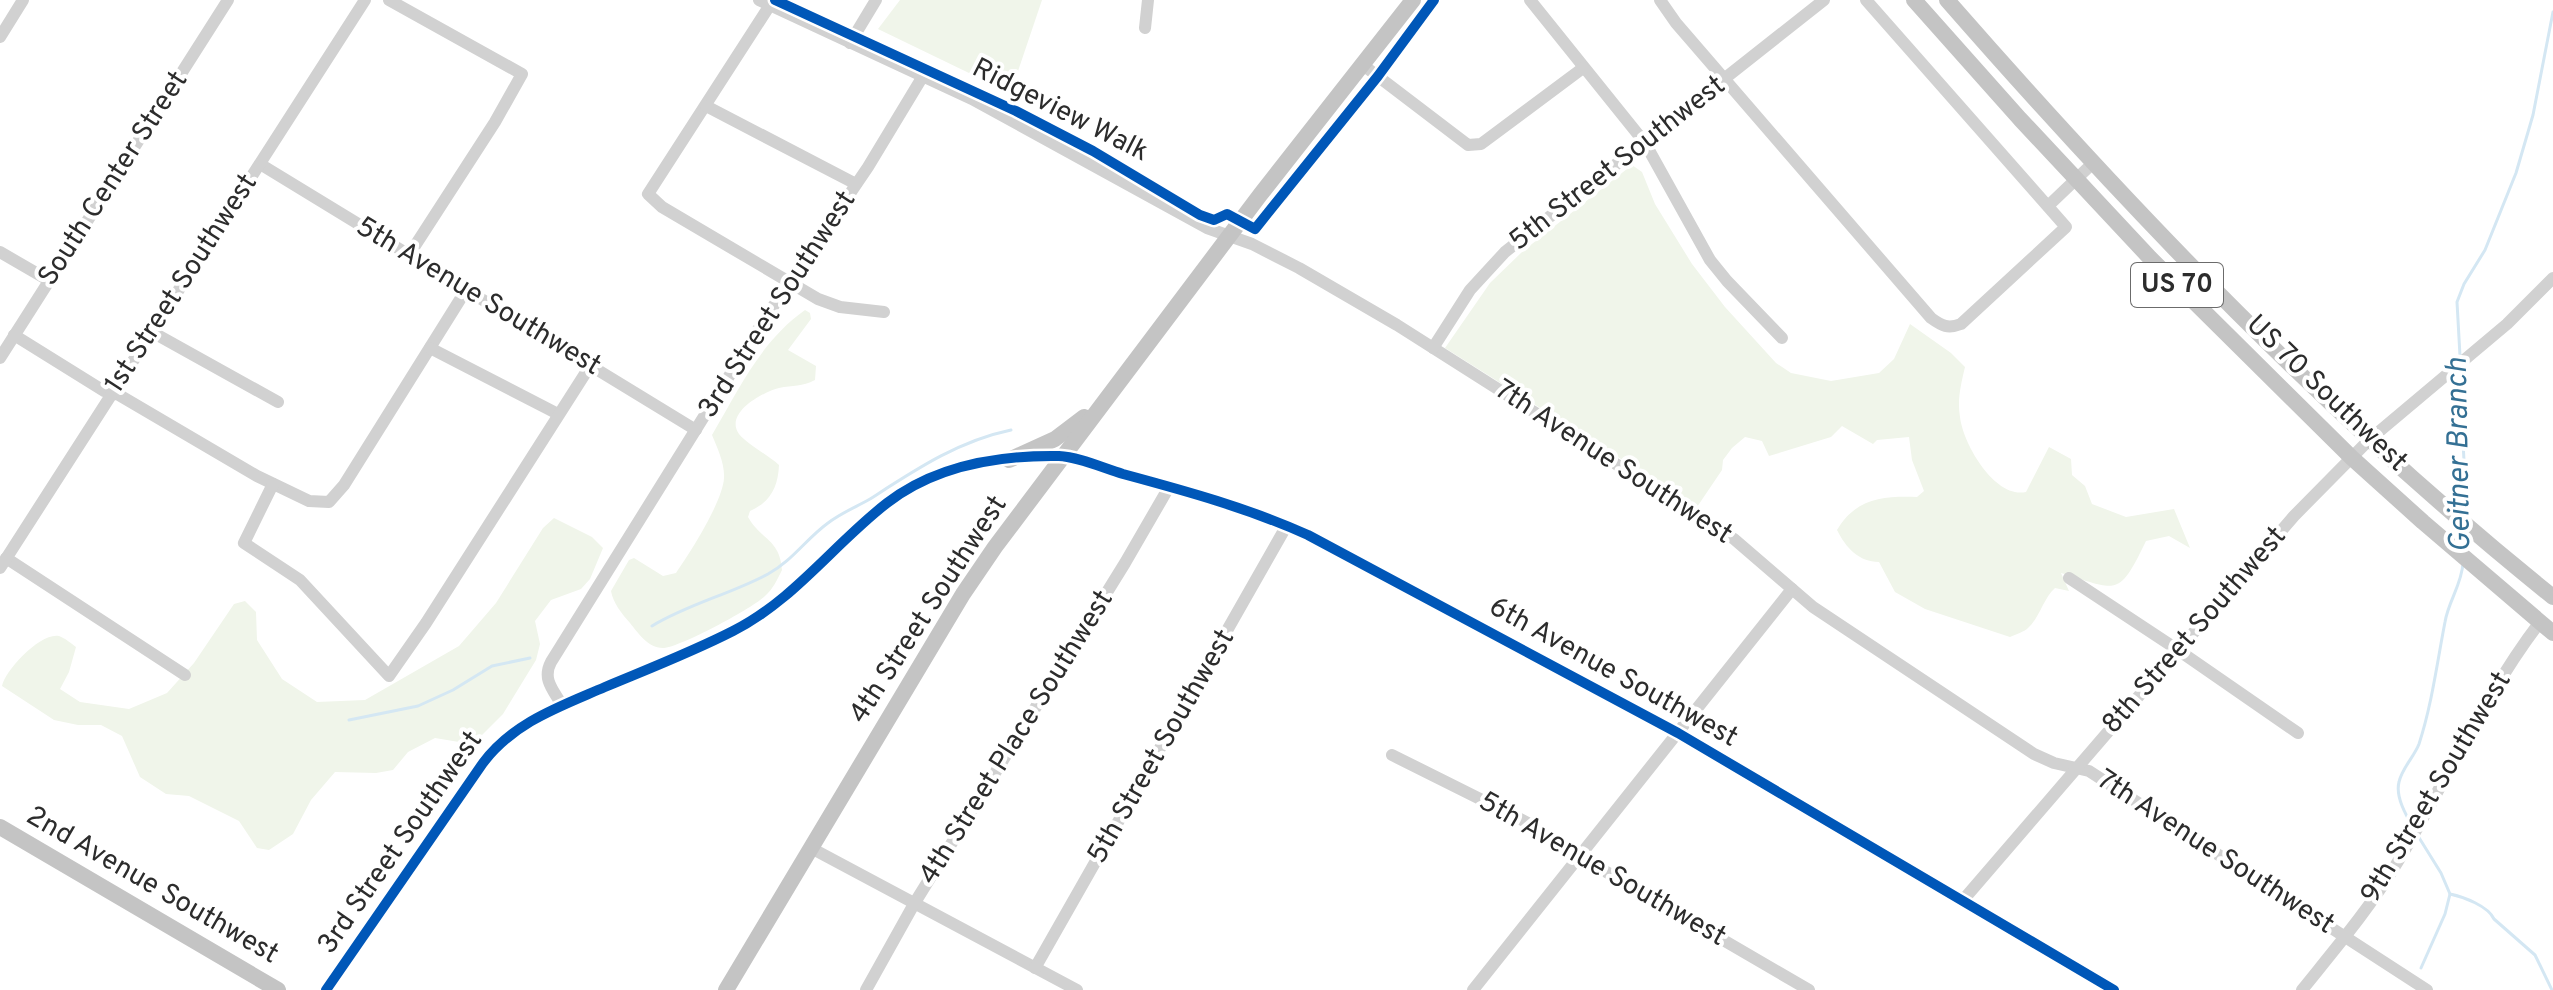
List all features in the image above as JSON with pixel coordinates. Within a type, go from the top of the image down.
[{"type":"main road","name":"4th Street Southwest","points":[[726,990],[963,594],[1062,456],[1413,0]]},
{"type":"main road","name":"US 70 Southwest","points":[[1914,0],[2150,258],[2352,458],[2546,627]]},
{"type":"main road","name":"US 70 Southwest","points":[[1947,0],[2092,164],[2245,323],[2369,440],[2553,597]]},
{"type":"main road","points":[[1009,460],[1065,432],[1115,389]]},
{"type":"main road","name":"2nd Avenue Southwest","points":[[0,827],[278,990]]},
{"type":"street","points":[[0,37],[23,0]]},
{"type":"street","name":"South Center Street","points":[[0,358],[228,0]]},
{"type":"street","name":"1st Street Southwest","points":[[3,563],[365,0]]},
{"type":"street","points":[[389,0],[522,74],[495,122],[409,255]]},
{"type":"street","points":[[850,43],[876,0]]},
{"type":"street","points":[[1145,28],[1148,0]]},
{"type":"street","points":[[1530,0],[1645,143],[1710,260],[1782,338]]},
{"type":"street","points":[[1660,0],[1725,80],[1931,318],[1944,327],[1961,324],[2066,227],[1866,0]]},
{"type":"street","name":"5th Street Southwest","points":[[1433,348],[1470,290],[1505,252],[1824,0]]},
{"type":"street","points":[[765,3],[706,106],[648,194],[662,207],[789,282],[840,307],[884,312]]},
{"type":"street","name":"7th Avenue Southwest","points":[[765,3],[972,99],[1207,228],[1252,244],[1299,268],[1433,348],[1734,539],[1792,589],[1858,639],[2034,754],[2054,763],[2089,771],[2427,990]]},
{"type":"street","points":[[1363,65],[1468,145],[1481,144],[1583,68]]},
{"type":"street","name":"3rd Street Southwest","points":[[326,990],[491,753],[519,727],[562,705],[546,675],[551,662],[789,282],[856,184],[923,76]]},
{"type":"street","points":[[706,106],[856,184]]},
{"type":"street","name":"5th Avenue Southwest","points":[[260,164],[696,430]]},
{"type":"street","points":[[2048,206],[2092,164]]},
{"type":"street","points":[[0,252],[50,281]]},
{"type":"street","name":"8th Street Southwest","points":[[1964,899],[2294,516],[2369,440],[2507,324],[2553,278]]},
{"type":"street","points":[[14,335],[104,391],[119,395],[273,484],[309,501],[329,502],[344,485],[466,290]]},
{"type":"street","points":[[152,332],[278,402]]},
{"type":"street","points":[[430,348],[558,414]]},
{"type":"street","points":[[273,484],[244,543],[300,580],[389,676],[590,366]]},
{"type":"street","points":[[562,705],[713,641],[751,621],[787,595],[884,506],[922,480],[972,464],[1062,456]]},
{"type":"street","name":"6th Avenue Southwest","points":[[1062,456],[1246,509],[1287,525],[1678,733],[2114,990]]},
{"type":"street","name":"4th Street Place Southwest","points":[[866,990],[914,904],[1169,487]]},
{"type":"street","name":"5th Street Southwest","points":[[1035,968],[1287,525]]},
{"type":"street","points":[[3,563],[185,675]]},
{"type":"street","points":[[2069,578],[2298,733]]},
{"type":"street","points":[[1473,990],[1792,589]]},
{"type":"street","name":"9th Street Southwest","points":[[2302,990],[2395,867],[2500,679],[2546,627]]},
{"type":"street","name":"5th Avenue Southwest","points":[[1392,755],[1528,823],[1809,990]]},
{"type":"street","points":[[811,848],[1077,990]]},
{"type":"shaded area","points":[[900,0],[1042,0],[1014,83],[1000,88],[878,29]]},
{"type":"shaded area","points":[[1632,165],[1642,172],[1655,204],[1692,264],[1725,307],[1776,363],[1791,373],[1831,381],[1879,373],[1894,359],[1910,324],[1951,353],[1965,367],[1959,398],[1962,428],[1982,467],[2003,487],[2014,492],[2026,492],[2049,447],[2071,459],[2072,475],[2085,486],[2092,504],[2126,517],[2174,509],[2190,548],[2169,536],[2146,541],[2129,573],[2114,585],[2106,586],[2061,573],[2069,591],[2055,588],[2032,624],[2010,637],[1925,609],[1895,592],[1879,562],[1865,560],[1854,553],[1837,530],[1844,519],[1862,505],[1893,497],[1917,497],[1924,491],[1912,460],[1909,437],[1877,440],[1873,444],[1842,426],[1831,437],[1769,456],[1762,441],[1745,437],[1723,460],[1722,470],[1697,507],[1445,348],[1490,283],[1523,251]]},
{"type":"shaded area","points":[[805,310],[810,313],[811,319],[788,350],[816,366],[815,380],[779,388],[755,399],[741,411],[736,426],[743,438],[779,465],[772,493],[750,511],[748,517],[778,552],[782,570],[768,593],[746,609],[673,646],[653,646],[624,616],[611,591],[629,560],[634,558],[663,576],[676,573],[705,527],[722,488],[723,467],[712,435],[763,351],[789,322]]},
{"type":"shaded area","points":[[554,518],[592,537],[603,548],[590,579],[581,589],[551,600],[535,621],[540,644],[536,660],[503,714],[481,736],[459,742],[435,738],[408,752],[393,770],[376,773],[335,772],[311,800],[293,834],[269,850],[257,848],[239,821],[189,796],[166,794],[140,777],[122,736],[101,725],[78,725],[54,720],[2,686],[10,671],[34,646],[52,636],[59,636],[76,647],[60,689],[80,702],[129,709],[167,693],[194,663],[234,604],[245,601],[256,612],[257,640],[282,679],[317,702],[365,700],[459,646],[496,603],[543,528]]},
{"type":"waterway","name":"Geitner Branch","points":[[2460,356],[2457,302],[2485,250],[2516,173],[2533,115],[2553,12]]},
{"type":"waterway","name":"Geitner Branch","points":[[2459,368],[2467,516]]},
{"type":"waterway","points":[[652,626],[768,574],[833,519],[938,458],[973,441],[1011,430]]},
{"type":"waterway","name":"Geitner Branch","points":[[2465,548],[2466,532]]},
{"type":"waterway","name":"Geitner Branch","points":[[2414,829],[2400,800],[2399,782],[2424,729],[2447,615],[2463,563]]},
{"type":"waterway","points":[[349,720],[418,706],[453,690],[492,666],[530,658]]},
{"type":"waterway","name":"Geitner Branch","points":[[2418,836],[2450,894],[2487,910],[2535,955],[2552,990]]},
{"type":"waterway","points":[[2421,968],[2445,914],[2450,894]]},
{"type":"cycle path","name":"Ridgeview Walk","points":[[775,0],[1016,111],[1093,151],[1200,215],[1214,220],[1227,214],[1255,229],[1378,76],[1434,0]]},
{"type":"cycle path","points":[[326,990],[483,763],[523,726],[554,709],[702,646],[755,619],[794,588],[868,519],[906,490],[968,465],[1036,456],[1059,456],[1083,461],[1263,516],[1308,535],[1678,733],[2114,990]]}]
